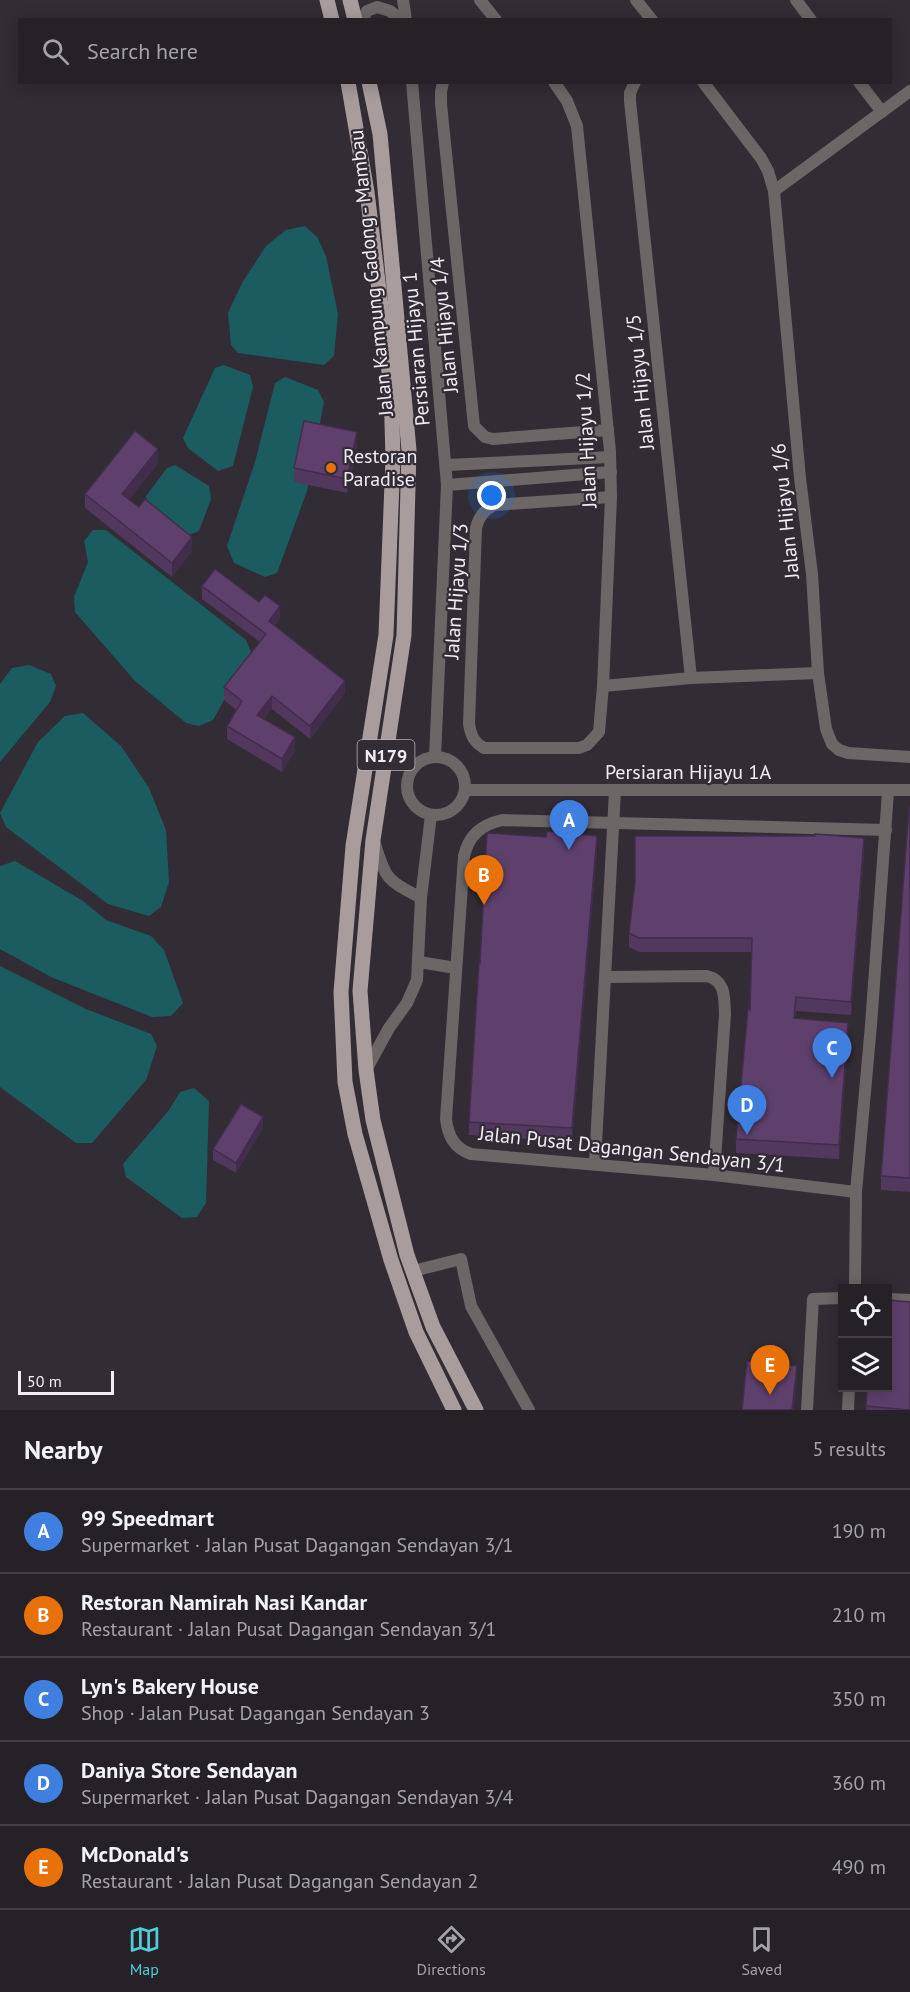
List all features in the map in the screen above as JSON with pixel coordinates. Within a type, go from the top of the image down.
[{"type":"main road","points":[[327,0],[332,18]]},
{"type":"main road","points":[[350,0],[354,18]]},
{"type":"main road","name":"Jalan Kampung Gadong - Mambau","points":[[348,84],[367,192],[391,388],[393,458],[386,635],[353,846],[341,992],[343,1060],[355,1134],[391,1260],[416,1332],[454,1410]]},
{"type":"main road","name":"Jalan Kampung Gadong - Mambau","points":[[369,84],[380,134],[409,450],[404,636],[373,840],[360,991],[366,1070],[373,1120],[407,1255],[433,1327],[476,1410]]},
{"type":"street","points":[[403,0],[403,18]]},
{"type":"street","points":[[480,0],[494,18]]},
{"type":"street","points":[[636,0],[650,18]]},
{"type":"street","points":[[796,0],[810,18]]},
{"type":"street","points":[[363,18],[367,11],[376,7],[390,11],[400,18]]},
{"type":"street","name":"Persiaran Hijayu 1","points":[[412,84],[447,465],[435,757]]},
{"type":"street","name":"Jalan Hijayu 1/4","points":[[443,84],[441,105],[474,426],[479,433],[493,439],[608,430]]},
{"type":"street","name":"Jalan Hijayu 1/2","points":[[534,749],[579,748],[587,745],[599,732],[611,497],[608,430],[577,126],[567,100],[555,84]]},
{"type":"street","name":"Jalan Hijayu 1/5","points":[[634,84],[630,93],[630,101],[691,678]]},
{"type":"street","name":"Jalan Hijayu 1/6","points":[[705,84],[761,158],[774,191],[800,478],[812,574],[818,673],[826,729],[832,744],[839,750],[848,753],[910,757]]},
{"type":"street","points":[[861,84],[882,112]]},
{"type":"street","points":[[774,191],[910,91]]},
{"type":"street","points":[[447,465],[610,457]]},
{"type":"street","points":[[447,485],[611,472]]},
{"type":"street","name":"Jalan Hijayu 1/3","points":[[534,749],[484,748],[471,736],[469,724],[476,528],[479,518],[485,510],[494,505],[611,497]]},
{"type":"street","points":[[603,686],[691,678],[818,673]]},
{"type":"street","points":[[435,757],[445,758],[454,763],[465,780],[465,790],[457,807],[440,816],[422,812],[409,798],[407,789],[407,780],[417,764],[435,757]]},
{"type":"street","name":"Persiaran Hijayu 1A","points":[[465,790],[615,792],[888,792],[910,790]]},
{"type":"street","points":[[595,1163],[615,792]]},
{"type":"street","points":[[855,1284],[856,1192],[888,792]]},
{"type":"street","points":[[366,1070],[389,1028],[407,1003],[417,980],[421,898],[431,815]]},
{"type":"street","name":"Jalan Pusat Dagangan Sendayan 3/1","points":[[856,1192],[714,1174],[471,1154],[462,1151],[447,1128],[446,1119],[464,856],[467,844],[480,828],[491,822],[502,820],[886,830]]},
{"type":"street","points":[[373,840],[385,874],[421,898]]},
{"type":"street","points":[[419,962],[456,968]]},
{"type":"street","points":[[606,977],[707,976],[715,978],[720,983],[724,991],[725,1014],[714,1174]]},
{"type":"street","points":[[413,1271],[461,1259],[471,1306],[529,1410]]},
{"type":"street","points":[[807,1410],[813,1299],[838,1298]]},
{"type":"street","points":[[892,1299],[910,1300]]},
{"type":"street","points":[[848,1410],[849,1392]]},
{"type":"water","points":[[305,226],[317,237],[326,256],[338,314],[334,356],[324,365],[238,353],[231,345],[228,313],[242,283],[266,246],[286,230]]},
{"type":"water","points":[[224,365],[250,375],[253,387],[233,466],[218,471],[188,448],[183,438],[215,368]]},
{"type":"water","points":[[285,377],[318,390],[324,402],[307,491],[277,573],[265,577],[234,563],[227,546],[255,462],[275,383]]},
{"type":"water","points":[[175,465],[209,486],[211,499],[199,531],[184,537],[147,504],[146,496],[167,468]]},
{"type":"water","points":[[93,530],[106,530],[246,640],[251,652],[213,720],[199,726],[186,723],[135,681],[75,612],[74,597],[88,562],[84,541]]},
{"type":"water","points":[[29,665],[51,674],[56,686],[50,702],[0,762],[0,684],[12,668]]},
{"type":"water","points":[[83,713],[121,746],[149,788],[166,830],[169,882],[161,907],[149,916],[108,904],[6,827],[0,813],[38,742],[65,716]]},
{"type":"water","points":[[15,861],[83,901],[106,920],[151,936],[164,950],[183,1003],[171,1016],[152,1017],[51,977],[0,949],[0,866]]},
{"type":"water","points":[[0,966],[86,1009],[151,1034],[157,1046],[146,1080],[92,1143],[76,1143],[0,1087]]},
{"type":"water","points":[[194,1088],[209,1101],[206,1203],[197,1217],[182,1218],[126,1177],[123,1164],[169,1110],[180,1092]]},
{"type":"building","points":[[304,421],[357,432],[347,479],[294,468]]},
{"type":"building","points":[[135,431],[158,449],[122,494],[139,507],[145,499],[192,537],[172,563],[85,494]]},
{"type":"building","points":[[215,569],[259,602],[265,595],[280,606],[269,621],[345,681],[310,726],[272,696],[257,715],[295,737],[282,759],[227,726],[242,701],[224,687],[266,634],[202,586]]},
{"type":"building","points":[[910,808],[910,1178],[881,1176]]},
{"type":"building","points":[[547,831],[597,836],[572,1128],[469,1122],[487,833],[546,837]]},
{"type":"building","points":[[815,834],[864,838],[851,1002],[796,997],[794,1018],[848,1023],[839,1145],[736,1139],[748,1009],[750,1010],[752,938],[639,938],[629,933],[635,882],[635,836],[815,836]]},
{"type":"building","points":[[241,1104],[263,1117],[236,1163],[213,1149]]},
{"type":"building","points":[[892,1300],[910,1302],[910,1410],[866,1406],[867,1392],[892,1392]]},
{"type":"building","points":[[747,1361],[797,1366],[792,1410],[742,1410]]},
{"type":"place","name":"Restoran Paradise","points":[[331,468]]},
{"type":"place","name":"99 Speedmart","points":[[569,850]]},
{"type":"place","name":"Restoran Namirah Nasi Kandar","points":[[484,905]]},
{"type":"place","name":"Lyn's Bakery House","points":[[832,1078]]},
{"type":"place","name":"Daniya Store Sendayan","points":[[747,1135]]},
{"type":"place","name":"McDonald's","points":[[770,1395]]}]
